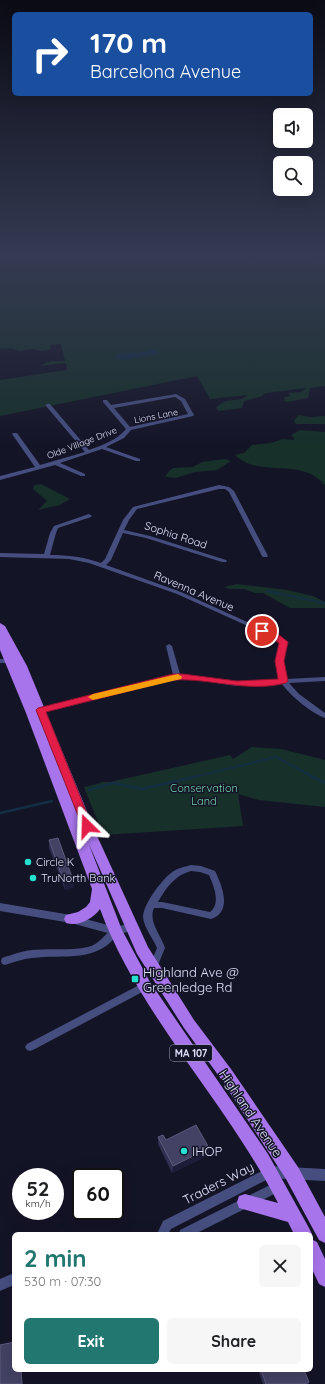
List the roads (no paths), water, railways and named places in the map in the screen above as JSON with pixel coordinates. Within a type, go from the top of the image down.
[{"type":"main road","name":"Highland Avenue","points":[[0,626],[22,666],[92,838],[132,927],[153,967],[189,1024],[226,1074],[292,1173],[325,1234]]},
{"type":"main road","name":"Highland Avenue","points":[[0,640],[4,657],[115,931],[145,986],[274,1179],[302,1232]]},
{"type":"main road","points":[[71,919],[89,914],[95,908],[98,899],[98,888]]},
{"type":"main road","points":[[245,1202],[293,1215]]},
{"type":"main road","points":[[313,1252],[325,1278]]},
{"type":"street","name":"Lions Lane","points":[[111,407],[169,395],[176,395],[183,400],[190,413],[190,416],[129,429]]},
{"type":"street","name":"Olde Village Drive","points":[[0,478],[56,464],[123,438],[129,429],[105,401]]},
{"type":"street","points":[[48,405],[88,452]]},
{"type":"street","points":[[15,434],[39,468]]},
{"type":"street","points":[[101,447],[138,460]]},
{"type":"street","points":[[56,464],[83,475]]},
{"type":"street","points":[[102,566],[108,560],[130,512],[139,506],[213,488],[227,488],[231,491],[265,556]]},
{"type":"street","points":[[47,556],[56,527],[89,516]]},
{"type":"street","name":"Sophia Road","points":[[121,531],[136,534],[224,561]]},
{"type":"street","name":"Ravenna Avenue","points":[[0,554],[76,558],[179,593],[280,639],[284,646],[280,661],[283,681]]},
{"type":"street","points":[[169,646],[177,677]]},
{"type":"street","points":[[41,710],[177,677],[237,684],[325,679]]},
{"type":"street","points":[[283,681],[302,700],[325,716]]},
{"type":"street","points":[[150,906],[162,905],[211,916],[220,909],[220,899],[212,873],[202,869],[189,868],[171,878],[150,906],[146,912],[146,917],[157,934],[162,948],[153,967]]},
{"type":"street","points":[[0,907],[71,919],[115,931],[132,927]]},
{"type":"street","points":[[6,961],[31,954],[71,953],[91,950],[104,943],[115,931]]},
{"type":"street","points":[[30,1047],[145,986]]},
{"type":"street","points":[[188,1232],[245,1202],[274,1179],[292,1173],[325,1175]]},
{"type":"street","name":"Traders Way","points":[[163,1232],[167,1225],[274,1179]]},
{"type":"street","points":[[0,1285],[12,1280]]},
{"type":"water","points":[[153,349],[156,350],[158,354],[125,360],[113,358],[119,353],[138,353]]},
{"type":"waterway","points":[[267,591],[325,603]]},
{"type":"waterway","points":[[194,777],[276,757],[313,777]]},
{"type":"waterway","points":[[89,790],[113,783],[142,789],[198,776]]},
{"type":"waterway","points":[[313,777],[325,783]]},
{"type":"waterway","points":[[0,813],[52,801]]},
{"type":"place","name":"Circle K","points":[[28,862]]},
{"type":"place","name":"TruNorth Bank","points":[[33,878]]},
{"type":"place","name":"Highland Ave @ Greenledge Rd","points":[[135,979]]},
{"type":"place","name":"IHOP","points":[[184,1151]]},
{"type":"park label","name":"Conservation Land","points":[[204,794]]}]
